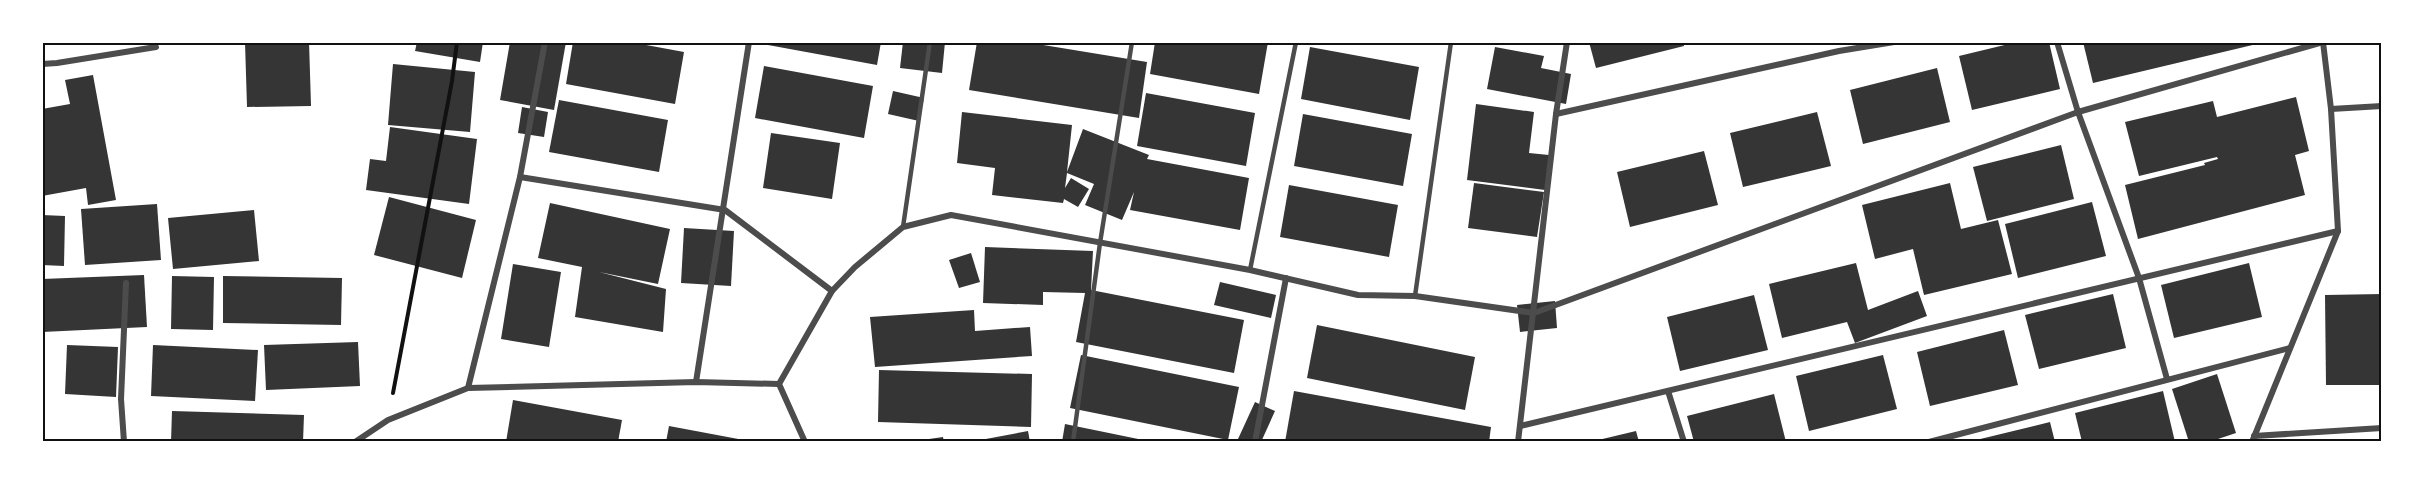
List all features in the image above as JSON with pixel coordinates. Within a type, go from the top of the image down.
[{"type":"street","points":[[468,388],[520,177],[545,42]]},
{"type":"street","points":[[696,382],[725,210],[749,42]]},
{"type":"street","points":[[1518,442],[1556,114],[1567,42]]},
{"type":"street","points":[[1556,114],[1892,42]]},
{"type":"street","points":[[2056,42],[2078,112],[2139,278],[2167,379]]},
{"type":"street","points":[[779,384],[832,291],[855,267],[903,227],[951,215],[1250,270],[1358,295],[1414,296],[1534,313],[2078,112],[2323,42],[2331,109],[2338,231],[2253,439],[2382,428]]},
{"type":"street","points":[[42,64],[156,46]]},
{"type":"street","points":[[2331,109],[2382,106]]},
{"type":"street","points":[[520,177],[725,210],[832,291]]},
{"type":"street","points":[[1520,426],[2338,231]]},
{"type":"street","points":[[1255,442],[1286,278]]},
{"type":"street","points":[[123,442],[121,399],[126,283]]},
{"type":"street","points":[[1929,442],[2290,348]]},
{"type":"street","points":[[355,442],[388,420],[468,388],[696,382],[779,384]]},
{"type":"street","points":[[779,384],[805,442]]},
{"type":"street","points":[[1668,391],[1684,442]]},
{"type":"lane","points":[[903,227],[930,42]]},
{"type":"lane","points":[[1073,442],[1100,243],[1132,42]]},
{"type":"lane","points":[[1250,270],[1296,42]]},
{"type":"lane","points":[[1414,296],[1451,42]]},
{"type":"path","points":[[388,420],[452,81],[457,42]]},
{"type":"building","points":[[245,42],[309,42],[311,106],[247,107]]},
{"type":"building","points":[[417,42],[483,42],[480,62],[415,51]]},
{"type":"building","points":[[510,42],[566,42],[554,110],[500,100]]},
{"type":"building","points":[[573,42],[630,42],[684,52],[675,104],[566,84]]},
{"type":"building","points":[[768,42],[881,42],[877,65],[768,45]]},
{"type":"building","points":[[903,42],[945,42],[942,73],[900,68]]},
{"type":"building","points":[[977,42],[1025,42],[1147,62],[1139,118],[969,90]]},
{"type":"building","points":[[1155,42],[1268,42],[1259,94],[1150,74]]},
{"type":"building","points":[[1589,42],[1683,42],[1684,46],[1596,68]]},
{"type":"building","points":[[2017,42],[2049,42],[2060,89],[1972,110],[1959,56]]},
{"type":"building","points":[[2083,42],[2261,42],[2261,43],[2093,83]]},
{"type":"building","points":[[1310,47],[1419,67],[1410,120],[1301,99]]},
{"type":"building","points":[[1495,47],[1544,56],[1541,68],[1571,74],[1566,104],[1487,89]]},
{"type":"building","points":[[393,64],[475,72],[470,132],[388,125]]},
{"type":"building","points":[[764,66],[873,86],[864,138],[755,118]]},
{"type":"building","points":[[1937,68],[1950,122],[1863,144],[1850,90]]},
{"type":"building","points":[[93,75],[116,200],[88,205],[86,188],[42,196],[42,109],[70,104],[65,80]]},
{"type":"building","points":[[893,91],[924,98],[919,121],[888,114]]},
{"type":"building","points":[[1146,93],[1255,113],[1246,166],[1137,146]]},
{"type":"building","points":[[2296,97],[2309,151],[2295,155],[2305,195],[2138,239],[2125,185],[2205,165],[2204,163],[2218,159],[2217,157],[2139,176],[2125,122],[2213,101],[2217,117]]},
{"type":"building","points":[[559,100],[668,120],[659,172],[549,152]]},
{"type":"building","points":[[1476,104],[1534,112],[1529,153],[1549,155],[1545,190],[1467,180]]},
{"type":"building","points":[[522,107],[548,112],[544,137],[518,133]]},
{"type":"building","points":[[962,112],[1072,125],[1067,172],[1083,129],[1149,155],[1147,159],[1249,178],[1240,230],[1130,210],[1134,192],[1122,220],[1085,205],[1094,184],[1067,173],[1065,188],[1071,178],[1089,189],[1078,207],[1064,199],[1063,203],[992,195],[995,168],[957,163]]},
{"type":"building","points":[[1817,112],[1831,166],[1743,187],[1730,133]]},
{"type":"building","points":[[1303,114],[1412,134],[1403,186],[1294,166]]},
{"type":"building","points":[[390,127],[477,139],[469,204],[366,190],[370,159],[386,161]]},
{"type":"building","points":[[771,133],[840,143],[832,199],[763,188]]},
{"type":"building","points":[[2061,145],[2074,199],[1987,221],[1973,167]]},
{"type":"building","points":[[1704,151],[1718,205],[1630,227],[1617,172]]},
{"type":"building","points":[[1474,183],[1544,192],[1537,237],[1468,228]]},
{"type":"building","points":[[1950,183],[1961,229],[1998,220],[2012,274],[1924,295],[1913,249],[1875,259],[1862,205]]},
{"type":"building","points":[[1289,185],[1398,205],[1389,257],[1280,237]]},
{"type":"building","points":[[389,197],[476,220],[462,278],[374,255]]},
{"type":"building","points":[[2092,202],[2106,256],[2018,278],[2005,224]]},
{"type":"building","points":[[550,203],[670,229],[658,284],[599,272],[666,289],[663,332],[575,317],[582,267],[538,258]]},
{"type":"building","points":[[157,204],[161,260],[85,265],[81,209]]},
{"type":"building","points":[[254,210],[259,261],[173,269],[168,218]]},
{"type":"building","points":[[42,215],[65,216],[64,266],[42,265]]},
{"type":"building","points":[[684,228],[734,231],[731,286],[681,283]]},
{"type":"building","points":[[985,247],[1093,251],[1091,290],[1244,320],[1234,373],[1076,342],[1085,293],[1043,292],[1043,305],[983,303]]},
{"type":"building","points":[[971,253],[980,282],[959,288],[949,260]]},
{"type":"building","points":[[1856,263],[1868,310],[1918,291],[1927,316],[1855,343],[1847,322],[1782,338],[1769,284]]},
{"type":"building","points":[[2249,263],[2262,317],[2174,338],[2161,285]]},
{"type":"building","points":[[513,264],[561,272],[549,347],[501,339]]},
{"type":"building","points":[[144,275],[147,327],[42,332],[42,279]]},
{"type":"building","points":[[172,276],[214,277],[213,330],[171,329]]},
{"type":"building","points":[[223,276],[342,278],[341,325],[223,323]]},
{"type":"building","points":[[1220,282],[1276,295],[1271,318],[1214,305]]},
{"type":"building","points":[[2113,294],[2126,348],[2039,369],[2025,315]]},
{"type":"building","points":[[2382,294],[2382,385],[2326,385],[2325,295]]},
{"type":"building","points":[[1754,295],[1768,350],[1680,371],[1667,317]]},
{"type":"building","points":[[1555,301],[1557,328],[1520,332],[1517,305]]},
{"type":"building","points":[[974,310],[975,331],[1030,327],[1032,356],[875,367],[870,317]]},
{"type":"building","points":[[1317,325],[1475,357],[1465,410],[1307,378]]},
{"type":"building","points":[[2004,330],[2018,385],[1930,406],[1917,352]]},
{"type":"building","points":[[358,342],[360,386],[266,390],[264,345]]},
{"type":"building","points":[[67,345],[118,347],[116,397],[65,394]]},
{"type":"building","points":[[153,345],[258,350],[255,401],[151,396]]},
{"type":"building","points":[[1081,355],[1239,387],[1228,440],[1070,408]]},
{"type":"building","points":[[1883,355],[1897,409],[1809,431],[1796,376]]},
{"type":"building","points":[[879,370],[1032,374],[1031,427],[878,422]]},
{"type":"building","points":[[2217,374],[2236,433],[2209,442],[2189,442],[2172,389]]},
{"type":"building","points":[[1294,391],[1491,427],[1489,442],[1285,442]]},
{"type":"building","points":[[2163,391],[2175,442],[2082,442],[2075,413]]},
{"type":"building","points":[[1774,394],[1786,442],[1694,442],[1687,416]]},
{"type":"building","points":[[513,400],[622,420],[618,442],[506,442]]},
{"type":"building","points":[[1255,402],[1275,411],[1261,442],[1245,442],[1238,439]]},
{"type":"building","points":[[172,411],[304,415],[303,442],[171,442]]},
{"type":"building","points":[[2050,422],[2055,442],[1972,442],[1972,441]]},
{"type":"building","points":[[1065,424],[1148,441],[1148,442],[1062,442]]},
{"type":"building","points":[[669,426],[749,441],[749,442],[666,442]]},
{"type":"building","points":[[1028,431],[1030,442],[975,442],[975,441]]},
{"type":"building","points":[[1636,431],[1639,442],[1594,442],[1594,441]]},
{"type":"building","points":[[943,437],[944,442],[915,442],[915,441]]}]
